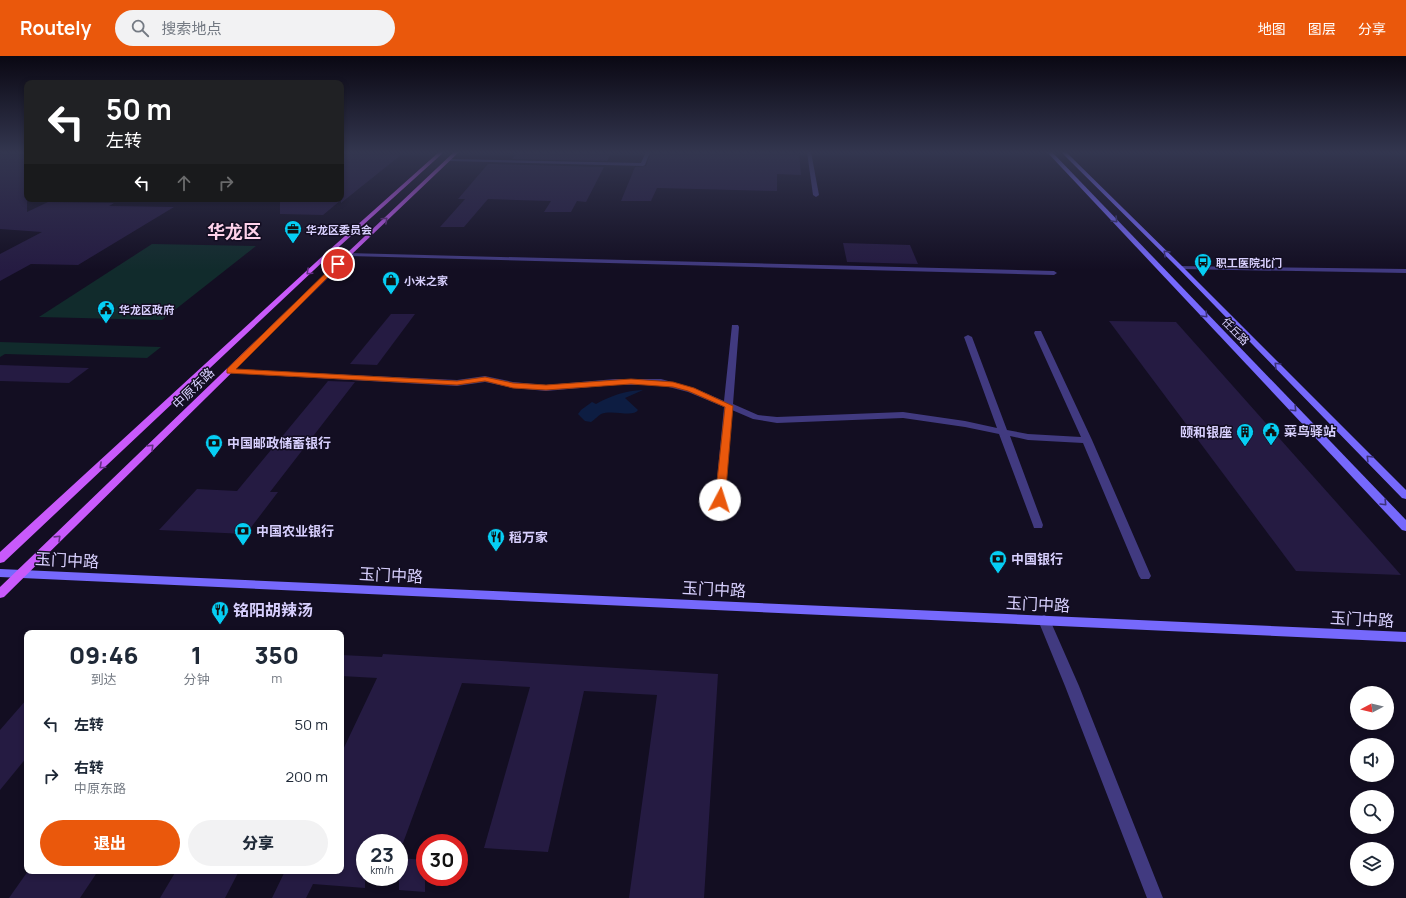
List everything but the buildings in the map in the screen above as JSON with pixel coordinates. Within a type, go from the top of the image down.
[{"type":"main road","name":"中原东路","points":[[0,559],[398,191]]},
{"type":"main road","name":"中原东路","points":[[0,594],[415,191]]},
{"type":"street","name":"任丘路","points":[[1086,191],[1406,527]]},
{"type":"street","name":"任丘路","points":[[1103,191],[1180,267],[1406,496]]},
{"type":"street","points":[[349,254],[1054,273]]},
{"type":"street","points":[[1180,267],[1406,271]]},
{"type":"street","points":[[720,500],[735,327]]},
{"type":"street","points":[[1038,333],[1087,440],[1145,576]]},
{"type":"street","points":[[968,337],[1038,525]]},
{"type":"street","points":[[229,371],[457,383],[485,379],[513,385],[546,388],[615,382],[661,382],[691,390],[756,417],[777,420],[790,421],[903,415],[965,424],[1041,438],[1087,440]]},
{"type":"street","name":"玉门中路","points":[[0,573],[1406,637]]},
{"type":"street","points":[[1044,620],[1072,686],[1155,898]]},
{"type":"green space","points":[[152,244],[256,246],[162,320],[39,317]]},
{"type":"green space","points":[[0,342],[161,347],[147,358],[5,354],[0,357]]},
{"type":"water","points":[[643,390],[625,398],[638,410],[635,412],[611,412],[601,414],[591,422],[585,421],[578,414],[592,402],[596,404],[619,394]]},
{"type":"place","name":"华龙区委员会","points":[[293,244]]},
{"type":"place","name":"职工医院北门","points":[[1203,277]]},
{"type":"place","name":"小米之家","points":[[391,295]]},
{"type":"place","name":"华龙区政府","points":[[106,324]]},
{"type":"place","name":"菜鸟驿站","points":[[1271,446]]},
{"type":"place","name":"颐和银座","points":[[1245,447]]},
{"type":"place","name":"中国邮政储蓄银行","points":[[214,458]]},
{"type":"place","name":"中国农业银行","points":[[243,546]]},
{"type":"place","name":"稻万家","points":[[496,552]]},
{"type":"place","name":"中国银行","points":[[998,574]]},
{"type":"place","name":"铭阳胡辣汤","points":[[220,625]]},
{"type":"district","name":"华龙区","points":[[234,231]]},
{"type":"route","points":[[338,264],[229,371],[290,373],[296,376],[457,383],[485,379],[513,385],[546,388],[631,381],[673,384],[729,406],[720,500]]}]
